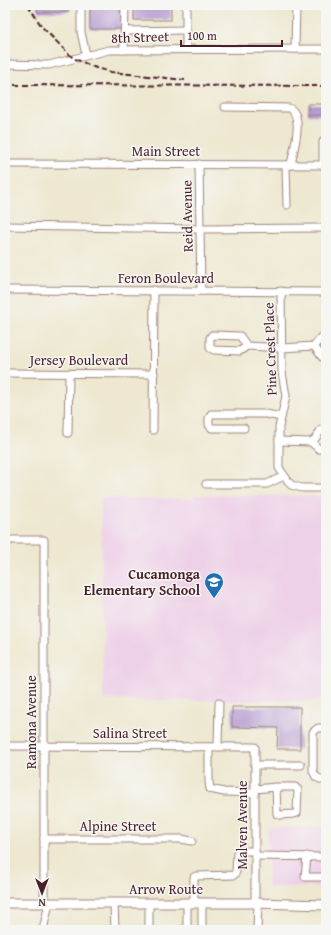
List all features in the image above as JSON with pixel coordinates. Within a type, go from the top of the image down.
[{"type":"main road","name":"Arrow Route","points":[[5,904],[256,903],[326,905]]},
{"type":"street","points":[[81,5],[81,32],[86,55]]},
{"type":"street","points":[[124,50],[125,5]]},
{"type":"street","points":[[186,5],[186,49]]},
{"type":"street","points":[[296,5],[296,49]]},
{"type":"street","points":[[125,31],[186,30]]},
{"type":"street","name":"8th Street","points":[[5,64],[49,65],[109,50],[326,49]]},
{"type":"street","points":[[225,107],[288,108],[293,110],[296,115],[297,138],[289,164],[287,205]]},
{"type":"street","points":[[325,165],[324,142],[326,138]]},
{"type":"street","name":"Main Street","points":[[5,164],[325,165]]},
{"type":"street","name":"Reid Avenue","points":[[199,164],[201,291]]},
{"type":"street","points":[[5,226],[200,229],[326,228]]},
{"type":"street","name":"Feron Boulevard","points":[[5,290],[326,292]]},
{"type":"street","points":[[153,430],[154,290]]},
{"type":"street","name":"Pine Crest Place","points":[[281,291],[282,372],[286,396],[280,418],[279,468],[284,476]]},
{"type":"street","points":[[247,346],[240,336],[212,335],[210,338],[210,348],[214,350],[240,351],[247,346],[282,348],[314,346],[322,336],[326,337]]},
{"type":"street","points":[[314,346],[322,357],[326,357]]},
{"type":"street","name":"Jersey Boulevard","points":[[5,373],[154,374]]},
{"type":"street","points":[[68,433],[69,373]]},
{"type":"street","points":[[244,428],[212,428],[209,425],[209,418],[211,414],[266,414],[280,418]]},
{"type":"street","points":[[311,442],[321,430],[326,430]]},
{"type":"street","points":[[279,441],[311,442],[319,449],[326,449]]},
{"type":"street","points":[[206,484],[267,484],[284,476],[291,485],[302,488],[326,488]]},
{"type":"street","name":"Ramona Avenue","points":[[5,540],[44,540],[44,839],[46,903],[43,930]]},
{"type":"street","points":[[218,747],[219,703]]},
{"type":"street","points":[[326,728],[318,728],[313,732],[314,771],[316,777],[326,780]]},
{"type":"street","name":"Salina Street","points":[[5,746],[255,747]]},
{"type":"street","points":[[209,747],[210,789],[224,792],[255,791],[276,787],[295,787],[297,788],[297,813],[277,814],[276,787]]},
{"type":"street","name":"Malven Avenue","points":[[255,747],[257,930]]},
{"type":"street","points":[[255,766],[301,765]]},
{"type":"street","name":"Alpine Street","points":[[44,839],[181,839],[192,841]]},
{"type":"street","points":[[187,930],[194,904],[194,877],[234,875],[236,872],[237,853],[239,851],[255,854],[326,857]]},
{"type":"street","points":[[307,856],[305,876],[326,877]]},
{"type":"street","points":[[114,904],[115,930]]},
{"type":"street","points":[[149,904],[149,930]]},
{"type":"street","points":[[194,904],[202,930]]},
{"type":"shaded area","name":"Cucamonga Elementary School","points":[[194,495],[326,496],[326,701],[103,700],[101,498],[194,499]]},
{"type":"shaded area","points":[[326,827],[326,887],[268,887],[268,828]]},
{"type":"building","points":[[36,5],[69,5],[69,12],[38,12]]},
{"type":"building","points":[[90,5],[120,5],[121,29],[90,29]]},
{"type":"building","points":[[134,5],[171,5],[171,20],[134,20]]},
{"type":"building","points":[[308,104],[326,104],[326,115],[308,115]]},
{"type":"building","points":[[232,707],[300,707],[300,749],[277,749],[278,728],[232,727]]},
{"type":"railway","points":[[28,5],[42,27],[73,58],[96,68],[111,72],[185,80]]},
{"type":"railway","points":[[5,85],[326,86]]},
{"type":"place","name":"Cucamonga Elementary School","points":[[214,599]]}]
